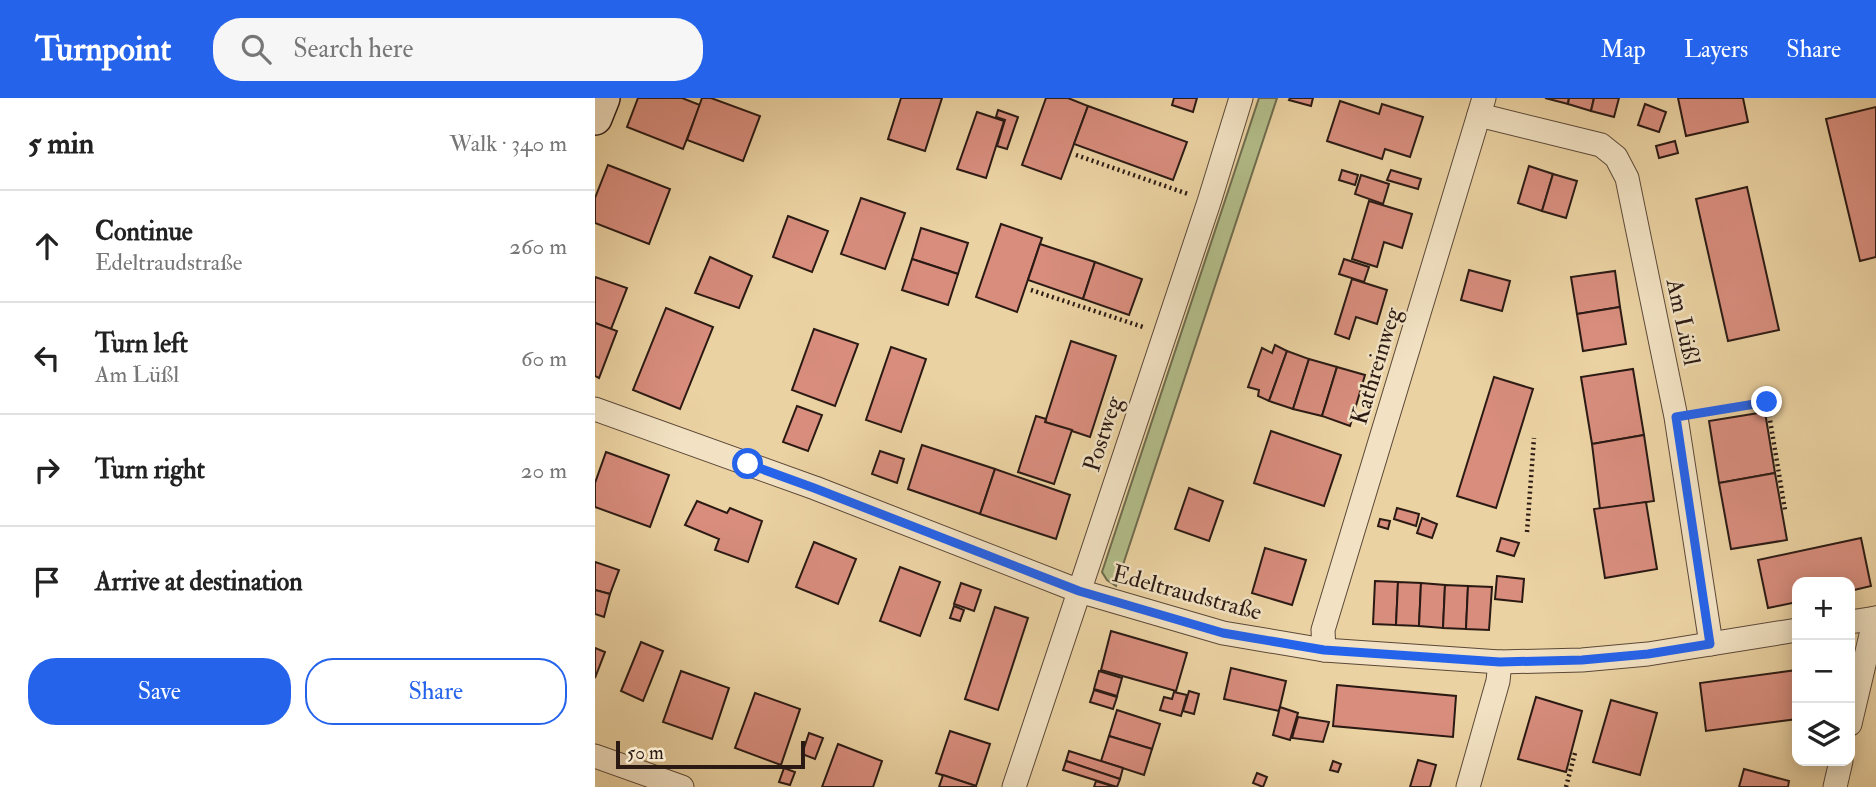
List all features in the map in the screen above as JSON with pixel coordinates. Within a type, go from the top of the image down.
[{"type":"street","points":[[595,118],[603,98]]},
{"type":"street","name":"Postweg","points":[[1014,787],[1209,202],[1241,98]]},
{"type":"street","name":"Am Lüßl","points":[[1481,106],[1601,145],[1616,157],[1627,178],[1676,417],[1710,644]]},
{"type":"street","name":"Kathreinweg","points":[[1324,650],[1323,631],[1481,106]]},
{"type":"street","name":"Edeltraudstraße","points":[[595,409],[814,488],[1079,591],[1223,633],[1324,650],[1500,662],[1582,660],[1648,654],[1792,631]]},
{"type":"street","points":[[1855,621],[1875,618],[1855,703]]},
{"type":"street","points":[[1468,787],[1498,681],[1500,662]]},
{"type":"street","points":[[595,756],[682,787]]},
{"type":"street","points":[[1835,787],[1840,766]]},
{"type":"path","points":[[1076,155],[1209,202]]},
{"type":"path","points":[[1031,290],[1164,334]]},
{"type":"path","points":[[1676,417],[1767,402],[1772,445],[1785,510],[1782,511]]},
{"type":"path","points":[[1527,532],[1534,438]]},
{"type":"path","points":[[1566,787],[1575,753]]},
{"type":"green space","points":[[1259,98],[1277,98],[1116,586],[1107,580],[1102,572]]},
{"type":"building","points":[[638,98],[682,98],[700,105],[683,149],[627,127]]},
{"type":"building","points":[[702,98],[711,98],[760,116],[743,161],[687,140]]},
{"type":"building","points":[[901,98],[942,98],[925,151],[888,139]]},
{"type":"building","points":[[1046,98],[1068,98],[1088,106],[1061,179],[1022,165]]},
{"type":"building","points":[[1174,98],[1197,98],[1193,112],[1172,105]]},
{"type":"building","points":[[1313,98],[1311,106],[1289,100]]},
{"type":"building","points":[[1545,98],[1569,98],[1568,104]]},
{"type":"building","points":[[1569,98],[1594,98],[1591,111],[1568,104]]},
{"type":"building","points":[[1594,98],[1619,98],[1614,117],[1591,111]]},
{"type":"building","points":[[1678,98],[1743,98],[1748,122],[1686,136]]},
{"type":"building","points":[[1340,101],[1379,114],[1382,104],[1423,117],[1410,157],[1385,149],[1382,159],[1327,141]]},
{"type":"building","points":[[1645,104],[1666,112],[1659,132],[1638,125]]},
{"type":"building","points":[[1088,106],[1187,142],[1173,180],[1074,144]]},
{"type":"building","points":[[1876,107],[1876,257],[1860,261],[1826,119]]},
{"type":"building","points":[[998,110],[1018,117],[1007,149],[997,146],[1005,120],[996,117]]},
{"type":"building","points":[[977,112],[1004,121],[986,178],[957,169]]},
{"type":"building","points":[[1675,141],[1678,153],[1659,158],[1656,146]]},
{"type":"building","points":[[608,165],[670,189],[649,244],[595,223],[595,198]]},
{"type":"building","points":[[1529,166],[1553,174],[1542,211],[1518,203]]},
{"type":"building","points":[[1342,170],[1358,175],[1355,185],[1339,180]]},
{"type":"building","points":[[1391,170],[1421,179],[1418,189],[1387,180]]},
{"type":"building","points":[[1553,174],[1577,181],[1566,218],[1542,211]]},
{"type":"building","points":[[1361,175],[1389,184],[1383,204],[1355,194]]},
{"type":"building","points":[[1747,187],[1779,330],[1728,341],[1696,199]]},
{"type":"building","points":[[861,198],[905,213],[885,269],[841,254]]},
{"type":"building","points":[[1369,201],[1412,214],[1402,248],[1384,242],[1377,267],[1352,259]]},
{"type":"building","points":[[788,216],[828,231],[812,272],[773,257]]},
{"type":"building","points":[[1001,224],[1042,238],[1017,312],[976,297]]},
{"type":"building","points":[[921,228],[968,243],[958,274],[912,259]]},
{"type":"building","points":[[1040,244],[1095,262],[1083,299],[1028,280]]},
{"type":"building","points":[[710,257],[752,276],[739,308],[695,293]]},
{"type":"building","points":[[912,259],[958,274],[948,305],[902,290]]},
{"type":"building","points":[[1344,259],[1369,267],[1364,282],[1339,274]]},
{"type":"building","points":[[1095,262],[1142,279],[1129,315],[1083,299]]},
{"type":"building","points":[[1469,270],[1510,281],[1502,311],[1461,300]]},
{"type":"building","points":[[1615,271],[1620,307],[1577,314],[1571,277]]},
{"type":"building","points":[[595,277],[627,288],[611,329],[595,323]]},
{"type":"building","points":[[1352,279],[1387,290],[1377,324],[1356,317],[1349,339],[1335,334]]},
{"type":"building","points":[[1620,307],[1626,344],[1583,351],[1577,314]]},
{"type":"building","points":[[666,308],[713,327],[680,409],[633,390]]},
{"type":"building","points":[[595,323],[617,331],[599,378],[595,376]]},
{"type":"building","points":[[814,329],[858,344],[835,406],[792,390]]},
{"type":"building","points":[[1071,341],[1116,356],[1090,437],[1045,422]]},
{"type":"building","points":[[1275,345],[1287,351],[1269,401],[1258,396],[1259,390],[1248,387],[1262,348],[1272,353]]},
{"type":"building","points":[[891,347],[926,359],[901,432],[866,420]]},
{"type":"building","points":[[1287,351],[1309,359],[1293,409],[1269,401]]},
{"type":"building","points":[[1309,359],[1337,367],[1322,416],[1293,409]]},
{"type":"building","points":[[1337,367],[1365,375],[1350,426],[1322,416]]},
{"type":"building","points":[[1633,369],[1644,435],[1592,444],[1581,377]]},
{"type":"building","points":[[1494,377],[1533,389],[1496,508],[1457,496]]},
{"type":"building","points":[[797,406],[822,415],[808,451],[783,442]]},
{"type":"building","points":[[1765,412],[1775,473],[1719,483],[1709,421]]},
{"type":"building","points":[[1036,416],[1046,419],[1045,422],[1072,430],[1054,484],[1018,472]]},
{"type":"building","points":[[1271,431],[1341,455],[1324,506],[1254,483]]},
{"type":"building","points":[[1644,435],[1654,501],[1600,509],[1592,444]]},
{"type":"building","points":[[922,445],[995,469],[980,514],[908,489]]},
{"type":"building","points":[[880,451],[904,459],[897,483],[872,474]]},
{"type":"building","points":[[606,452],[669,475],[650,527],[595,507],[595,483]]},
{"type":"building","points":[[995,469],[1070,495],[1056,539],[980,514]]},
{"type":"building","points":[[1775,473],[1787,540],[1731,549],[1719,483]]},
{"type":"building","points":[[1189,488],[1223,501],[1209,541],[1175,529]]},
{"type":"building","points":[[697,501],[727,513],[730,508],[762,521],[748,562],[715,550],[719,539],[685,525]]},
{"type":"building","points":[[1646,502],[1657,569],[1605,578],[1594,509]]},
{"type":"building","points":[[1397,508],[1419,514],[1416,526],[1394,519]]},
{"type":"building","points":[[1422,518],[1437,524],[1432,538],[1417,533]]},
{"type":"building","points":[[1380,519],[1390,521],[1388,529],[1378,526]]},
{"type":"building","points":[[1501,538],[1519,543],[1514,556],[1497,551]]},
{"type":"building","points":[[1861,538],[1871,586],[1855,590],[1855,577],[1792,577],[1792,603],[1768,608],[1758,560]]},
{"type":"building","points":[[814,542],[856,559],[838,604],[796,587]]},
{"type":"building","points":[[1265,548],[1306,560],[1292,605],[1252,593]]},
{"type":"building","points":[[595,562],[619,570],[610,594],[595,590]]},
{"type":"building","points":[[900,567],[940,582],[920,636],[880,621]]},
{"type":"building","points":[[1497,576],[1524,579],[1522,602],[1495,599]]},
{"type":"building","points":[[1375,581],[1398,582],[1396,625],[1373,624]]},
{"type":"building","points":[[1398,582],[1421,583],[1419,626],[1396,625]]},
{"type":"building","points":[[961,583],[981,590],[974,611],[954,604]]},
{"type":"building","points":[[1421,583],[1445,585],[1443,628],[1419,626]]},
{"type":"building","points":[[1445,585],[1468,586],[1466,629],[1443,628]]},
{"type":"building","points":[[1468,586],[1492,587],[1489,630],[1466,629]]},
{"type":"building","points":[[595,590],[610,594],[604,617],[595,614]]},
{"type":"building","points":[[954,606],[964,610],[960,621],[950,618]]},
{"type":"building","points":[[995,607],[1028,618],[998,710],[965,699]]},
{"type":"building","points":[[1111,631],[1187,653],[1176,691],[1101,670]]},
{"type":"building","points":[[641,642],[663,651],[643,701],[621,691]]},
{"type":"building","points":[[595,648],[605,652],[595,678]]},
{"type":"building","points":[[1231,668],[1286,681],[1279,711],[1224,699]]},
{"type":"building","points":[[681,671],[729,688],[712,739],[663,722]]},
{"type":"building","points":[[1099,671],[1122,678],[1117,696],[1094,689]]},
{"type":"building","points":[[1792,671],[1792,720],[1706,731],[1700,683]]},
{"type":"building","points":[[1337,685],[1456,696],[1453,737],[1333,726]]},
{"type":"building","points":[[1094,690],[1117,697],[1113,709],[1090,702]]},
{"type":"building","points":[[1189,691],[1199,694],[1194,714],[1183,711]]},
{"type":"building","points":[[1174,692],[1187,695],[1181,716],[1160,710],[1164,697],[1172,699]]},
{"type":"building","points":[[755,693],[800,709],[781,765],[735,748]]},
{"type":"building","points":[[1536,697],[1582,711],[1566,772],[1518,759]]},
{"type":"building","points":[[1611,700],[1657,713],[1640,775],[1593,762]]},
{"type":"building","points":[[1280,707],[1298,713],[1290,740],[1273,735]]},
{"type":"building","points":[[1117,710],[1160,724],[1152,749],[1109,736]]},
{"type":"building","points":[[1298,717],[1329,722],[1323,742],[1292,738]]},
{"type":"building","points":[[950,731],[990,744],[976,786],[936,773]]},
{"type":"building","points":[[809,733],[823,738],[815,759],[802,754]]},
{"type":"building","points":[[1109,736],[1152,749],[1144,775],[1101,761]]},
{"type":"building","points":[[838,744],[882,761],[873,787],[822,787]]},
{"type":"building","points":[[1069,751],[1123,768],[1120,779],[1066,761]]},
{"type":"building","points":[[1418,760],[1436,765],[1430,787],[1410,787]]},
{"type":"building","points":[[1066,761],[1120,779],[1117,787],[1063,770]]},
{"type":"building","points":[[1333,761],[1341,764],[1338,772],[1330,770]]},
{"type":"building","points":[[784,768],[795,772],[790,785],[779,782]]},
{"type":"building","points":[[1744,769],[1789,781],[1788,787],[1739,787]]},
{"type":"building","points":[[1257,773],[1267,777],[1263,787],[1253,783]]},
{"type":"building","points":[[943,775],[976,786],[976,787],[939,787]]},
{"type":"building","points":[[1096,781],[1115,787],[1094,787]]},
{"type":"route","points":[[748,464],[1079,591],[1223,633],[1324,650],[1500,662],[1582,660],[1648,654],[1710,644],[1676,417],[1767,402]]}]
